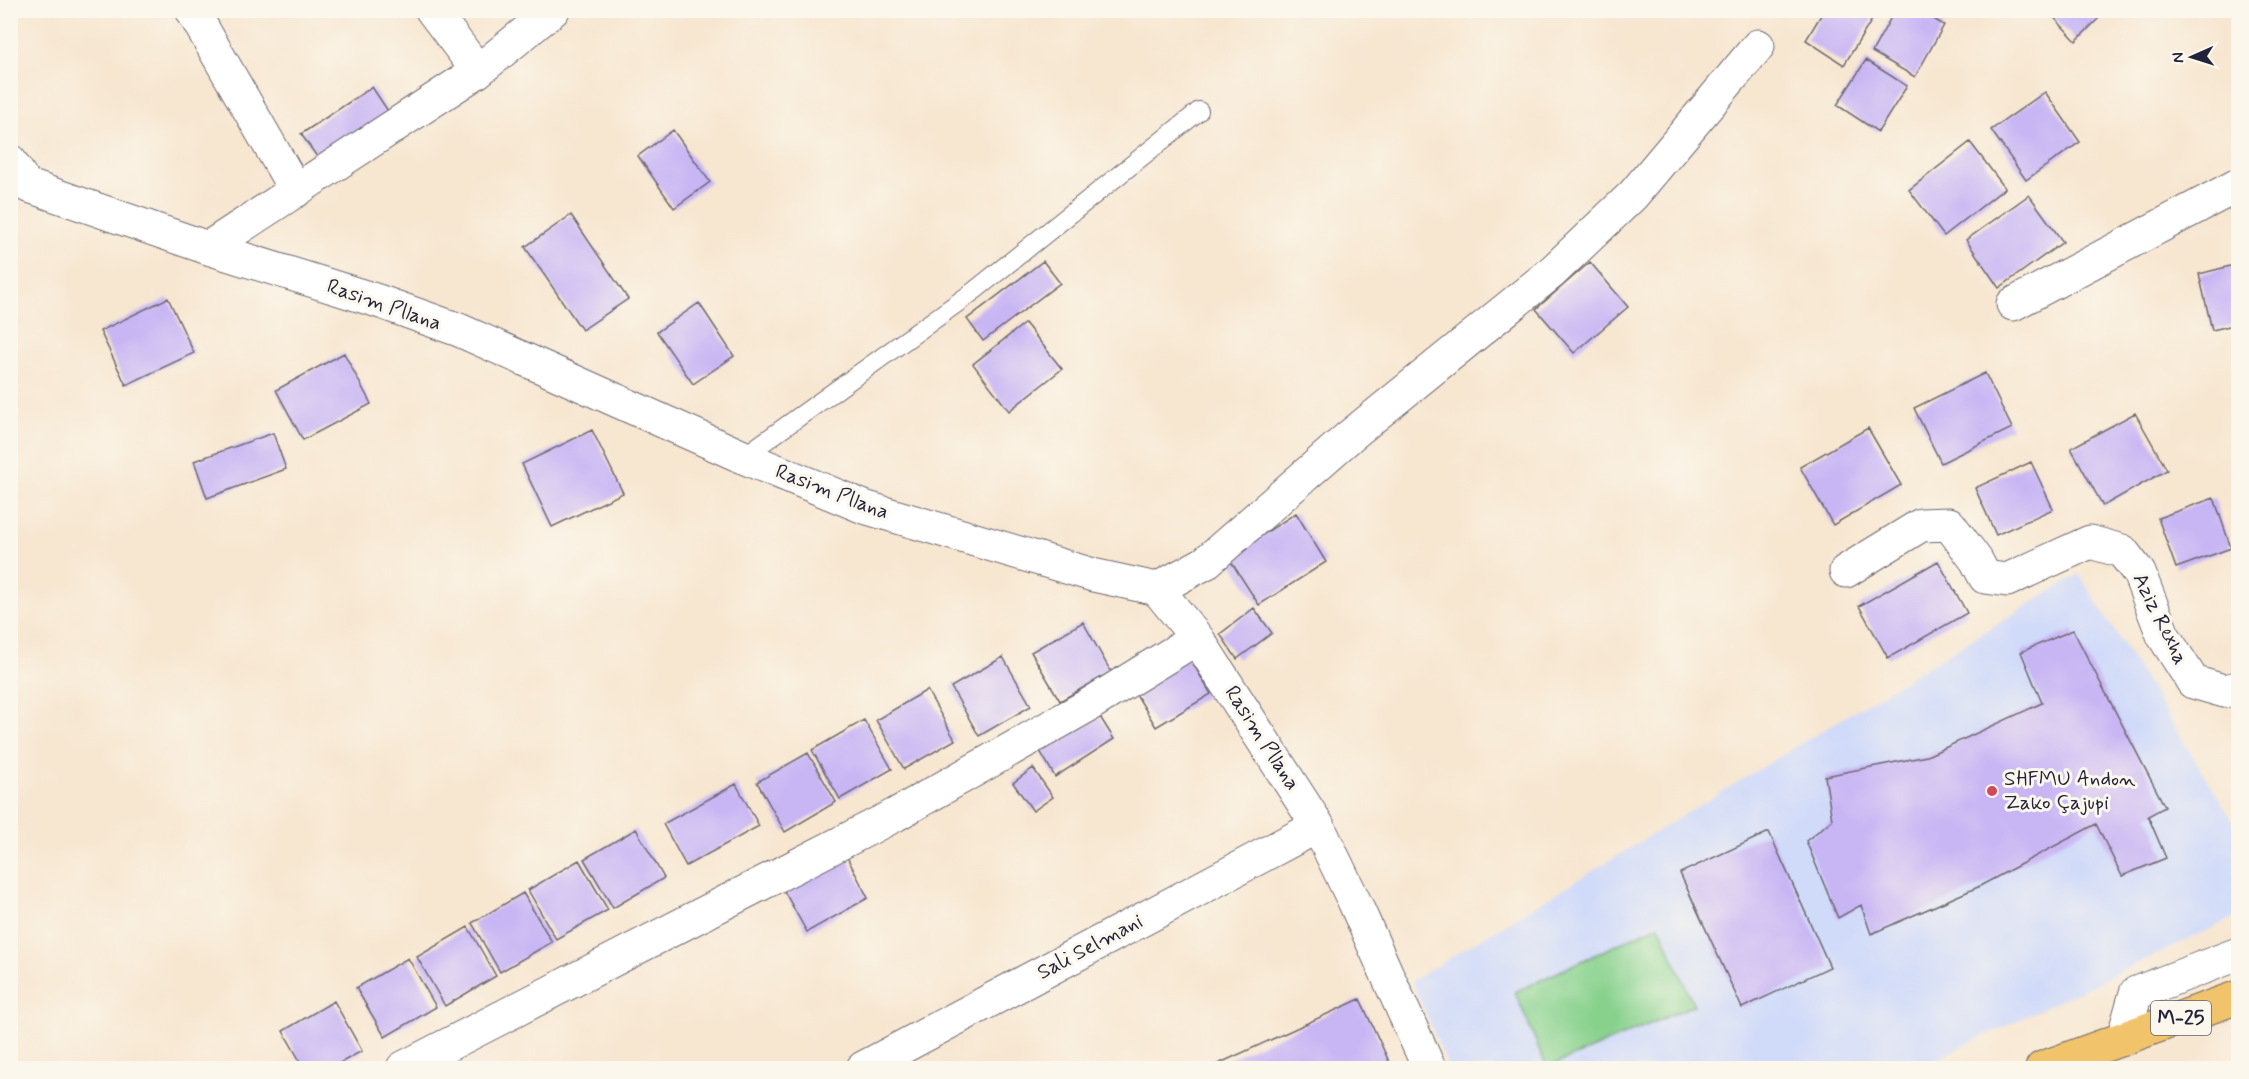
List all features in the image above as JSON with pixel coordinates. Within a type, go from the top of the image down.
[{"type":"main road","name":"M-25","points":[[2042,1068],[2238,997]]},
{"type":"main road","name":"M-25","points":[[2091,1068],[2238,1018]]},
{"type":"street","points":[[192,10],[297,191]]},
{"type":"street","points":[[432,10],[478,71]]},
{"type":"street","points":[[208,248],[478,71],[553,10]]},
{"type":"street","points":[[1157,589],[1205,563],[1350,436],[1551,273],[1633,195],[1758,46]]},
{"type":"street","name":"Rasim Pllana","points":[[10,160],[26,185],[208,248],[378,301],[459,330],[743,457],[864,507],[1093,575],[1157,589],[1197,638],[1318,826],[1429,1068]]},
{"type":"street","points":[[2013,304],[2238,185]]},
{"type":"street","name":"Aziz Rexha","points":[[1846,571],[1921,525],[1949,524],[1976,560],[1984,577],[2007,580],[2090,542],[2122,551],[2139,573],[2163,635],[2193,682],[2224,692],[2238,688]]},
{"type":"street","points":[[403,1068],[895,815],[1087,706],[1197,638]]},
{"type":"street","name":"Sali Selmani","points":[[863,1068],[1318,826]]},
{"type":"street","points":[[2123,1039],[2136,993],[2238,954]]},
{"type":"lane","points":[[743,457],[974,291],[1199,111]]},
{"type":"shaded area","points":[[2079,574],[2238,829],[2238,916],[1917,1068],[1449,1068],[1412,981]]},
{"type":"green space","points":[[1659,925],[1694,1005],[1547,1068],[1515,992]]},
{"type":"building","points":[[1824,10],[1878,10],[1844,65],[1806,40]]},
{"type":"building","points":[[1895,10],[1918,10],[1944,25],[1915,77],[1872,52]]},
{"type":"building","points":[[2047,10],[2103,10],[2105,12],[2076,41]]},
{"type":"building","points":[[1866,60],[1907,86],[1878,132],[1837,105]]},
{"type":"building","points":[[372,87],[390,114],[320,161],[301,134]]},
{"type":"building","points":[[2045,92],[2080,142],[2026,180],[1991,130]]},
{"type":"building","points":[[673,130],[710,182],[674,208],[638,156]]},
{"type":"building","points":[[1970,142],[2005,188],[1944,236],[1909,190]]},
{"type":"building","points":[[2029,195],[2063,242],[1999,288],[1966,240]]},
{"type":"building","points":[[571,215],[628,299],[582,330],[525,247]]},
{"type":"building","points":[[1043,261],[1060,283],[983,341],[967,319]]},
{"type":"building","points":[[1590,262],[1628,307],[1574,353],[1536,309]]},
{"type":"building","points":[[2238,264],[2238,324],[2212,330],[2199,274]]},
{"type":"building","points":[[168,298],[194,353],[126,385],[100,331]]},
{"type":"building","points":[[699,303],[734,356],[693,384],[657,332]]},
{"type":"building","points":[[1025,323],[1062,369],[1009,411],[973,364]]},
{"type":"building","points":[[344,353],[371,404],[303,440],[276,390]]},
{"type":"building","points":[[1985,373],[2012,428],[1941,463],[1914,408]]},
{"type":"building","points":[[2135,413],[2167,470],[2103,506],[2071,448]]},
{"type":"building","points":[[1868,428],[1901,485],[1833,525],[1800,467]]},
{"type":"building","points":[[592,430],[623,493],[552,527],[522,464]]},
{"type":"building","points":[[273,433],[286,469],[207,498],[194,461]]},
{"type":"building","points":[[2031,462],[2053,509],[1996,535],[1975,488]]},
{"type":"building","points":[[2214,498],[2231,548],[2176,568],[2158,518]]},
{"type":"building","points":[[1296,513],[1326,562],[1259,605],[1228,557]]},
{"type":"building","points":[[1938,561],[1967,613],[1888,658],[1859,606]]},
{"type":"building","points":[[1254,608],[1272,633],[1237,659],[1220,634]]},
{"type":"building","points":[[1083,622],[1111,672],[1060,701],[1031,652]]},
{"type":"building","name":"SHFMU Andon Zako Çajupi","points":[[2073,630],[2165,807],[2148,816],[2166,858],[2122,876],[2096,824],[1978,887],[1871,934],[1861,905],[1838,918],[1806,841],[1832,820],[1825,776],[1927,756],[2042,703],[2021,652]]},
{"type":"building","points":[[1188,655],[1211,694],[1156,727],[1133,689]]},
{"type":"building","points":[[1003,657],[1031,706],[979,736],[951,687]]},
{"type":"building","points":[[927,690],[955,740],[904,769],[876,720]]},
{"type":"building","points":[[1097,712],[1114,739],[1055,777],[1039,749]]},
{"type":"building","points":[[864,720],[892,769],[840,799],[812,750]]},
{"type":"building","points":[[808,753],[836,802],[785,832],[757,782]]},
{"type":"building","points":[[1033,768],[1053,797],[1033,811],[1013,783]]},
{"type":"building","points":[[736,784],[759,826],[686,866],[663,824]]},
{"type":"building","points":[[636,829],[664,878],[613,908],[584,859]]},
{"type":"building","points":[[1769,832],[1830,967],[1742,1008],[1680,873]]},
{"type":"building","points":[[846,855],[868,898],[807,932],[783,889]]},
{"type":"building","points":[[579,860],[608,910],[556,939],[528,890]]},
{"type":"building","points":[[523,893],[552,942],[500,972],[472,923]]},
{"type":"building","points":[[468,927],[496,976],[445,1006],[417,957]]},
{"type":"building","points":[[408,958],[436,1007],[385,1037],[356,988]]},
{"type":"building","points":[[1360,999],[1392,1068],[1209,1068]]},
{"type":"building","points":[[334,1001],[362,1051],[331,1068],[304,1068],[283,1031]]},
{"type":"place","name":"SHFMU Andon Zako Çajupi","points":[[1992,791]]}]
